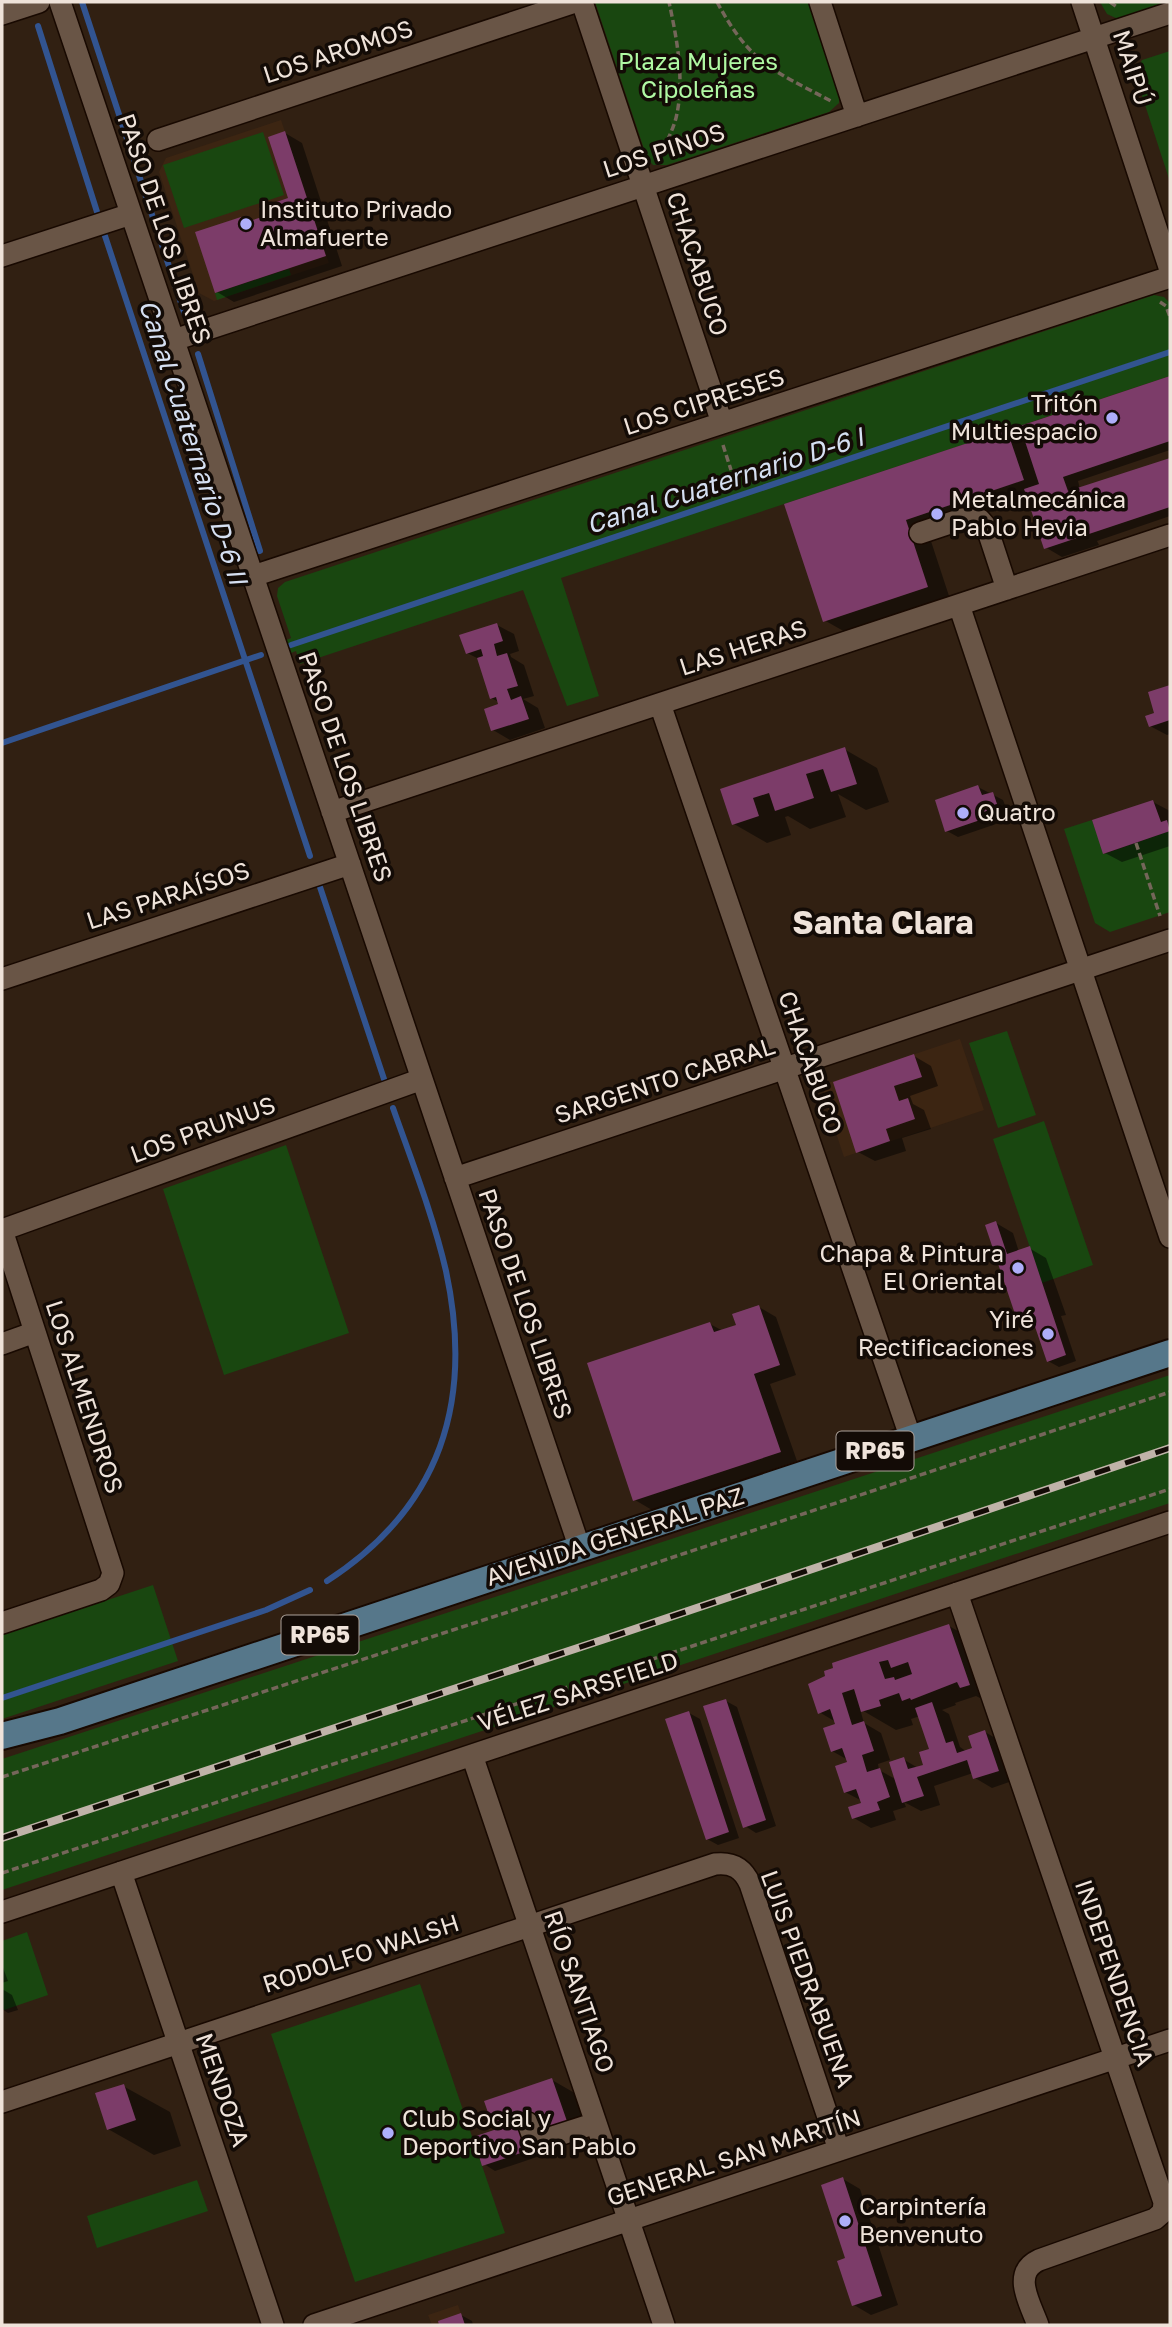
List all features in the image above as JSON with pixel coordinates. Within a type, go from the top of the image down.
[{"type":"main road","name":"AVENIDA GENERAL PAZ","points":[[2,1736],[60,1721],[1170,1353]]},
{"type":"main road","name":"AVENIDA GENERAL PAZ","points":[[2,1746],[60,1721]]},
{"type":"street","points":[[2,14],[39,2]]},
{"type":"street","name":"PASO DE LOS LIBRES","points":[[60,2],[580,1549]]},
{"type":"street","name":"LOS AROMOS","points":[[158,140],[575,2]]},
{"type":"street","name":"CHACABUCO","points":[[582,2],[722,433]]},
{"type":"street","points":[[820,2],[857,116]]},
{"type":"street","name":"MAIPÚ","points":[[1082,2],[1170,270]]},
{"type":"street","name":"LOS PINOS","points":[[174,340],[1170,13]]},
{"type":"street","points":[[2,256],[131,214]]},
{"type":"street","name":"LOS CIPRESES","points":[[253,576],[722,433],[1170,277]]},
{"type":"street","points":[[920,533],[962,519],[980,520],[987,528],[1007,589]]},
{"type":"street","name":"LAS HERAS","points":[[332,812],[1170,535]]},
{"type":"street","points":[[959,605],[1170,1237]]},
{"type":"street","name":"CHACABUCO","points":[[660,704],[911,1439]]},
{"type":"street","name":"LAS PARAÍSOS","points":[[2,979],[350,864]]},
{"type":"street","name":"SARGENTO CABRAL","points":[[455,1178],[1170,940]]},
{"type":"street","name":"LOS PRUNUS","points":[[2,1230],[422,1079]]},
{"type":"street","name":"LOS ALMENDROS","points":[[2,1230],[112,1565],[111,1581],[106,1588],[2,1623]]},
{"type":"street","points":[[2,1344],[35,1332]]},
{"type":"street","name":"VÉLEZ SARSFIELD","points":[[2,1912],[1170,1522]]},
{"type":"street","name":"INDEPENDENCIA","points":[[957,1593],[1164,2209],[1156,2219],[1039,2260],[1028,2267],[1024,2282],[1038,2325]]},
{"type":"street","name":"RÍO SANTIAGO","points":[[472,1755],[664,2325]]},
{"type":"street","name":"RODOLFO WALSH","points":[[2,2102],[715,1864],[730,1863],[737,1866]]},
{"type":"street","name":"LUIS PIEDRABUENA","points":[[737,1866],[750,1884],[839,2150]]},
{"type":"street","name":"MENDOZA","points":[[121,1872],[273,2325]]},
{"type":"street","name":"GENERAL SAN MARTÍN","points":[[314,2325],[1170,2040]]},
{"type":"street","points":[[528,2123],[537,2142],[596,2123]]},
{"type":"path","points":[[658,160],[672,129],[679,101],[678,48],[669,2]]},
{"type":"path","points":[[717,2],[734,32],[761,62],[832,98],[825,106]]},
{"type":"path","points":[[653,155],[658,160],[664,160]]},
{"type":"path","points":[[722,433],[732,470]]},
{"type":"path","points":[[1136,843],[1160,916]]},
{"type":"path","points":[[2,1777],[1170,1392]]},
{"type":"path","points":[[2,1873],[1170,1489]]},
{"type":"shaded area","name":"Instituto Privado Almafuerte","points":[[281,120],[329,263],[214,301],[199,293],[159,172],[166,158]]},
{"type":"shaded area","points":[[960,1039],[984,1110],[844,1157],[823,1094],[828,1083]]},
{"type":"shaded area","points":[[458,2305],[465,2325],[432,2325],[428,2315]]},
{"type":"green space","name":"Plaza Mujeres Cipoleñas","points":[[595,2],[809,2],[839,94],[839,103],[829,112],[667,165],[653,165],[647,158]]},
{"type":"green space","points":[[1100,2],[1170,2],[1118,19],[1107,14]]},
{"type":"green space","points":[[1170,51],[1170,182],[1135,74],[1142,60]]},
{"type":"green space","points":[[263,132],[284,195],[184,228],[163,165]]},
{"type":"green space","points":[[289,269],[291,275],[217,300],[215,293]]},
{"type":"green space","points":[[1154,295],[1164,297],[1170,303],[1170,376],[561,578],[599,696],[567,706],[523,590],[300,664],[296,651],[291,653],[286,640],[291,638],[277,596],[278,588],[285,582]]},
{"type":"green space","points":[[1092,820],[1104,854],[1170,831],[1170,912],[1110,932],[1095,923],[1064,829]]},
{"type":"green space","points":[[1007,1031],[1036,1115],[998,1128],[969,1043]]},
{"type":"green space","points":[[1044,1121],[1093,1265],[1042,1283],[993,1139]]},
{"type":"green space","points":[[286,1145],[349,1333],[224,1375],[163,1189]]},
{"type":"green space","points":[[1170,1375],[1170,1503],[2,1890],[2,1759]]},
{"type":"green space","points":[[153,1585],[178,1661],[2,1719],[2,1635]]},
{"type":"green space","points":[[27,1932],[48,1995],[4,2010],[2,1941]]},
{"type":"green space","name":"Club Social y Deportivo San Pablo","points":[[420,1984],[505,2233],[355,2282],[271,2034]]},
{"type":"green space","points":[[197,2180],[208,2211],[97,2248],[87,2216]]},
{"type":"building","points":[[285,131],[326,256],[215,293],[195,232],[241,217],[243,223],[262,217],[259,208],[288,198],[268,137]]},
{"type":"building","points":[[1170,376],[1170,441],[1063,477],[1068,491],[1170,458],[1170,507],[1044,549],[1024,489],[1039,484],[1020,426]]},
{"type":"building","points":[[1007,430],[1024,480],[906,520],[928,587],[823,622],[784,504]]},
{"type":"building","points":[[497,623],[503,641],[494,644],[497,656],[507,653],[518,686],[507,689],[511,700],[521,696],[529,719],[491,731],[484,709],[498,704],[496,697],[490,699],[477,658],[483,656],[481,649],[466,654],[459,635]]},
{"type":"building","points":[[1170,685],[1170,720],[1149,727],[1145,716],[1154,713],[1148,692]]},
{"type":"building","points":[[845,747],[857,784],[831,792],[823,769],[806,774],[814,798],[775,811],[769,793],[753,798],[759,816],[732,825],[720,789]]},
{"type":"building","name":"Quatro","points":[[978,785],[982,795],[993,792],[997,804],[986,808],[989,817],[945,832],[935,800]]},
{"type":"building","points":[[1153,800],[1161,822],[1167,820],[1170,831],[1103,854],[1092,820]]},
{"type":"building","points":[[914,1054],[922,1077],[894,1086],[899,1101],[908,1098],[915,1119],[886,1129],[890,1141],[856,1153],[833,1082]]},
{"type":"building","name":"Chapa & Pintura El Oriental","points":[[996,1221],[1007,1254],[1030,1246],[1066,1355],[1047,1362],[1030,1312],[1016,1317],[985,1225]]},
{"type":"building","points":[[759,1305],[780,1365],[754,1374],[781,1452],[633,1501],[587,1363],[710,1322],[714,1332],[736,1325],[732,1314]]},
{"type":"building","points":[[949,1624],[970,1685],[960,1688],[957,1682],[911,1700],[902,1701],[899,1693],[879,1700],[881,1706],[861,1712],[854,1689],[842,1693],[852,1725],[864,1721],[874,1751],[862,1755],[867,1772],[880,1768],[890,1797],[877,1802],[880,1810],[852,1819],[848,1807],[861,1803],[856,1789],[844,1793],[835,1766],[847,1762],[842,1748],[831,1752],[823,1728],[835,1724],[830,1709],[818,1714],[808,1684],[825,1676],[824,1671],[833,1668],[832,1663]],"holes":[[[888,1660],[891,1668],[908,1662],[912,1674],[895,1680],[894,1677],[885,1679],[879,1662]]]},
{"type":"building","points":[[726,1699],[766,1820],[743,1828],[703,1706]]},
{"type":"building","points":[[932,1702],[946,1743],[953,1741],[957,1753],[972,1748],[968,1736],[985,1730],[999,1771],[973,1779],[967,1760],[917,1777],[924,1796],[902,1803],[889,1762],[904,1757],[908,1769],[923,1765],[919,1752],[929,1749],[915,1708]]},
{"type":"building","points":[[689,1711],[729,1832],[706,1840],[665,1719]]},
{"type":"building","points":[[552,2078],[569,2127],[530,2150],[482,2166],[473,2137],[494,2130],[484,2101]]},
{"type":"building","points":[[124,2084],[136,2120],[107,2130],[95,2093]]},
{"type":"building","name":"Carpintería Benvenuto","points":[[843,2177],[882,2296],[852,2306],[837,2261],[845,2258],[821,2185]]},
{"type":"building","points":[[461,2313],[465,2325],[439,2325],[438,2321]]},
{"type":"waterway","points":[[82,2],[185,315]]},
{"type":"waterway","name":"Canal Cuaternario D-6 II","points":[[38,26],[98,215]]},
{"type":"waterway","name":"Canal Cuaternario D-6 II","points":[[105,236],[310,856]]},
{"type":"waterway","name":"Canal Cuaternario D-6 I","points":[[291,645],[1170,352]]},
{"type":"waterway","points":[[198,354],[260,551]]},
{"type":"waterway","points":[[2,743],[261,655]]},
{"type":"waterway","points":[[319,884],[384,1079]]},
{"type":"waterway","points":[[327,1581],[366,1552],[398,1520],[422,1485],[440,1447],[451,1407],[455,1364],[454,1319],[446,1271],[429,1209],[393,1108]]},
{"type":"waterway","points":[[2,1698],[266,1610],[310,1590]]},
{"type":"railway","points":[[2,1838],[608,1638],[1170,1448]]},
{"type":"place","name":"Instituto Privado Almafuerte","points":[[246,224]]},
{"type":"place","name":"Tritón Multiespacio","points":[[1112,418]]},
{"type":"place","name":"Metalmecánica Pablo Hevia","points":[[937,514]]},
{"type":"place","name":"Quatro","points":[[963,813]]},
{"type":"place","name":"Chapa & Pintura El Oriental","points":[[1018,1268]]},
{"type":"place","name":"Yiré Rectificaciones","points":[[1048,1334]]},
{"type":"place","name":"Club Social y Deportivo San Pablo","points":[[388,2133]]},
{"type":"place","name":"Carpintería Benvenuto","points":[[845,2221]]},
{"type":"district","name":"Santa Clara","points":[[883,923]]}]
